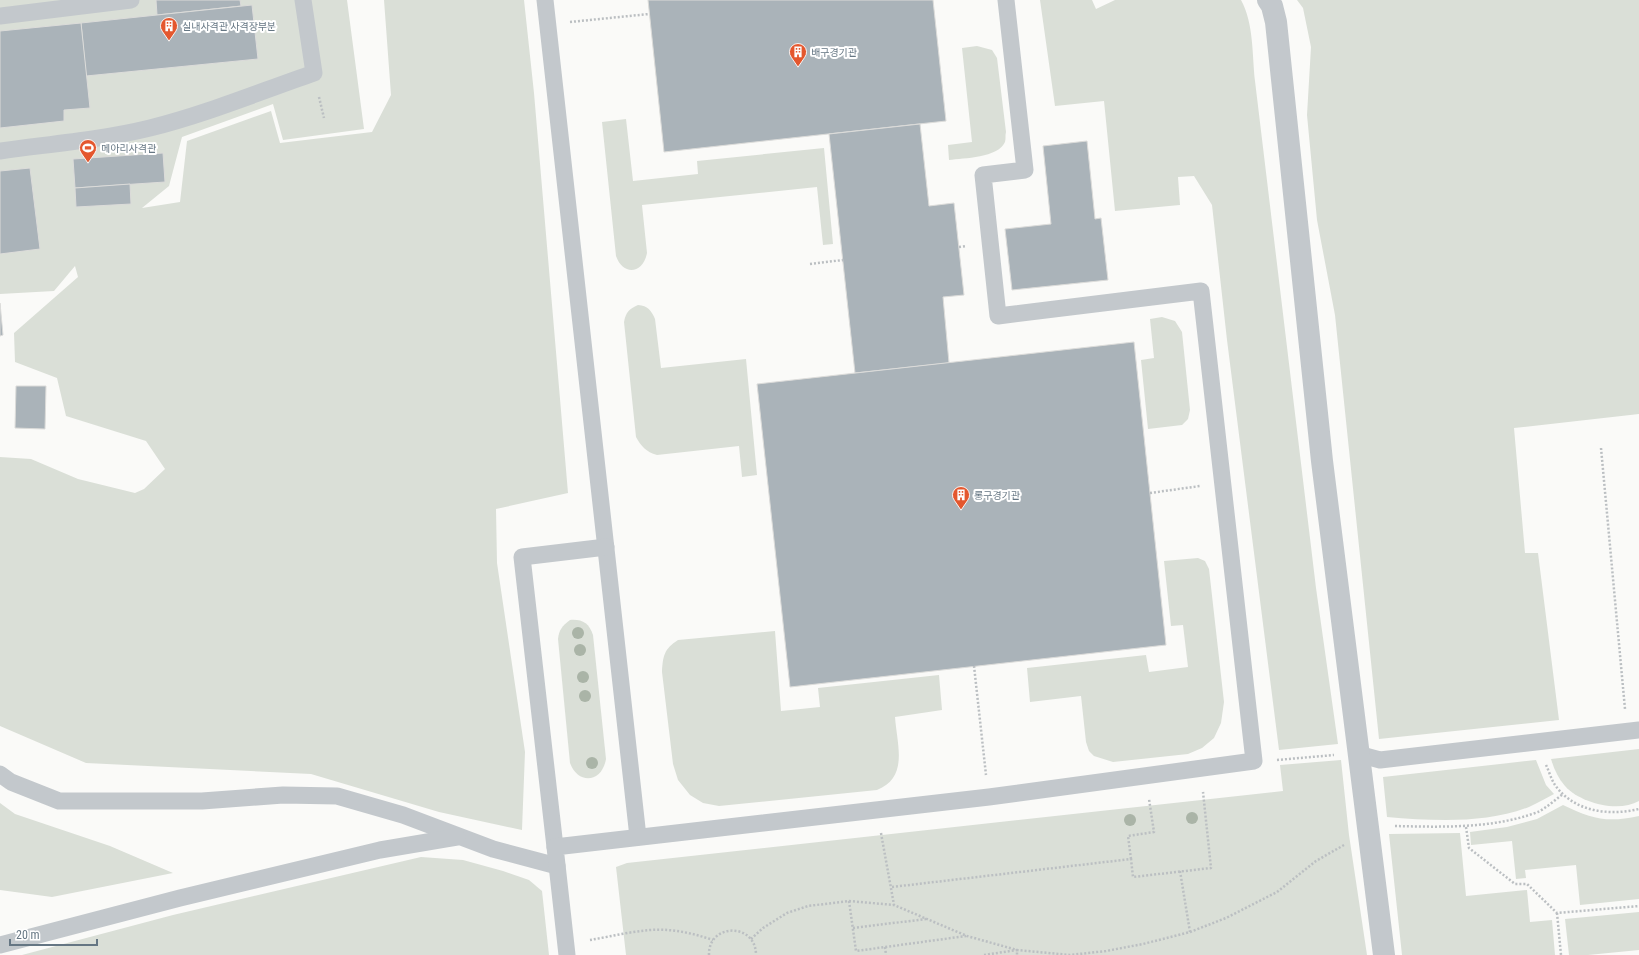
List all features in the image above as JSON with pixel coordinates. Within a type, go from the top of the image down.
[{"type":"street","points":[[1268,0],[1272,6],[1276,22],[1322,461],[1384,955]]},
{"type":"lane","points":[[0,16],[131,0]]},
{"type":"lane","points":[[0,151],[116,135],[150,128],[194,116],[314,73],[303,0]]},
{"type":"lane","points":[[545,0],[638,837]]},
{"type":"lane","points":[[555,846],[989,797],[1254,761],[1201,291],[998,316],[983,175],[1024,170],[1006,0]]},
{"type":"lane","points":[[566,949],[522,556],[606,547]]},
{"type":"lane","points":[[1358,754],[1380,760],[1633,730]]},
{"type":"lane","points":[[0,774],[11,782],[59,801],[202,801],[283,795],[337,796],[403,816],[493,848],[557,866]]},
{"type":"lane","points":[[0,945],[180,898],[380,850],[460,836]]},
{"type":"path","points":[[548,25],[649,14]]},
{"type":"path","points":[[318,94],[324,118]]},
{"type":"path","points":[[810,264],[843,260]]},
{"type":"path","points":[[1601,448],[1633,730]]},
{"type":"path","points":[[1150,493],[1223,483]]},
{"type":"path","points":[[974,666],[989,797]]},
{"type":"path","points":[[1542,741],[1545,762],[1554,784],[1563,794],[1582,806],[1601,812],[1622,813],[1639,809]]},
{"type":"path","points":[[1254,761],[1358,754]]},
{"type":"path","points":[[1146,776],[1154,832],[1128,836],[1133,877],[1211,868],[1201,768]]},
{"type":"path","points":[[751,938],[763,928],[786,914],[808,906],[849,901],[894,905],[967,936],[1017,950],[1070,955],[1099,952],[1143,944],[1190,932],[1226,918],[1277,892],[1316,861],[1368,832],[1384,826],[1466,827],[1510,820],[1539,811],[1563,794]]},
{"type":"path","points":[[876,810],[892,887],[894,905]]},
{"type":"path","points":[[1466,827],[1469,848],[1515,884],[1527,884],[1557,913],[1561,955]]},
{"type":"path","points":[[892,887],[1131,859]]},
{"type":"path","points":[[1180,872],[1190,932]]},
{"type":"path","points":[[849,901],[856,951],[967,936]]},
{"type":"path","points":[[1557,913],[1639,906]]},
{"type":"path","points":[[853,928],[927,919]]},
{"type":"path","points":[[566,949],[646,931],[666,929],[690,933],[713,940]]},
{"type":"path","points":[[709,955],[709,950],[713,940],[722,933],[732,930],[742,932],[751,938],[756,948],[756,955]]},
{"type":"path","points":[[885,947],[886,955]]},
{"type":"path","points":[[984,955],[1017,950]]},
{"type":"path","points":[[1017,950],[1017,955]]},
{"type":"shaded area","points":[[0,0],[347,0],[364,129],[283,140],[273,104],[182,137],[169,186],[142,208],[180,202],[187,141],[271,111],[280,143],[372,132],[391,95],[384,0],[524,0],[534,93],[568,493],[496,509],[497,563],[525,752],[522,830],[439,812],[311,774],[86,763],[0,726],[0,457],[31,459],[78,479],[135,493],[144,489],[165,469],[146,441],[66,416],[57,378],[15,362],[14,333],[78,277],[75,266],[54,291],[0,294]]},
{"type":"shaded area","points":[[1040,0],[1092,0],[1096,9],[1115,0],[1241,0],[1245,9],[1252,39],[1255,81],[1316,588],[1338,744],[1279,750],[1227,340],[1212,205],[1194,176],[1178,177],[1180,205],[1115,211],[1104,101],[1055,106]]},
{"type":"shaded area","points":[[1297,0],[1639,0],[1639,414],[1514,428],[1525,553],[1538,553],[1559,720],[1379,739],[1335,315],[1317,220],[1307,115],[1311,47],[1303,8]]},
{"type":"shaded area","points":[[977,46],[992,50],[997,58],[1006,132],[1005,142],[1001,147],[988,154],[971,158],[949,160],[948,145],[972,142],[962,48]]},
{"type":"shaded area","points":[[626,119],[633,181],[698,174],[697,161],[824,148],[833,244],[823,245],[817,187],[642,205],[647,253],[645,260],[641,265],[633,270],[623,267],[616,256],[602,122]]},
{"type":"shaded area","points":[[638,305],[649,309],[655,319],[661,368],[746,359],[757,475],[742,477],[739,446],[657,455],[644,448],[640,443],[636,437],[624,322],[628,311]]},
{"type":"shaded area","points":[[1162,317],[1175,321],[1182,332],[1190,410],[1188,419],[1182,425],[1148,429],[1141,360],[1154,358],[1150,319]]},
{"type":"shaded area","points":[[1198,558],[1205,561],[1209,569],[1224,702],[1221,723],[1214,738],[1202,748],[1188,754],[1113,762],[1094,756],[1089,751],[1086,742],[1081,696],[1030,702],[1027,668],[1146,655],[1149,672],[1188,667],[1183,625],[1171,626],[1164,561]]},
{"type":"shaded area","points":[[570,620],[581,621],[589,627],[593,635],[606,759],[604,767],[600,773],[595,777],[590,778],[584,778],[578,775],[570,763],[558,639],[561,628]]},
{"type":"shaded area","points":[[775,631],[781,711],[820,707],[818,688],[939,675],[942,710],[895,717],[899,759],[894,777],[887,784],[877,790],[719,806],[703,803],[690,795],[678,780],[673,764],[662,672],[665,653],[673,643],[678,640]]},
{"type":"shaded area","points":[[1639,749],[1639,801],[1621,806],[1610,806],[1589,801],[1572,792],[1560,780],[1551,759]]},
{"type":"shaded area","points":[[1341,760],[1349,835],[1367,955],[626,955],[616,867],[627,863],[1283,791],[1280,765]]},
{"type":"shaded area","points":[[1536,760],[1546,785],[1554,794],[1529,807],[1477,819],[1423,820],[1387,817],[1383,777]]},
{"type":"shaded area","points":[[0,803],[15,814],[110,846],[173,873],[52,897],[0,890]]},
{"type":"shaded area","points":[[1563,805],[1583,814],[1600,818],[1618,819],[1639,816],[1639,899],[1580,905],[1576,865],[1525,870],[1526,878],[1516,879],[1512,841],[1471,845],[1470,832],[1507,827],[1537,819]]},
{"type":"shaded area","points":[[1460,833],[1466,896],[1527,890],[1530,922],[1552,920],[1555,955],[1402,955],[1389,834]]},
{"type":"shaded area","points":[[421,857],[463,860],[529,880],[542,891],[549,955],[22,955],[173,915]]},
{"type":"shaded area","points":[[1639,912],[1639,950],[1588,955],[1569,955],[1565,919]]},
{"type":"building","points":[[156,0],[240,0],[241,6],[157,15]]},
{"type":"building","name":"배구경기관","points":[[648,0],[933,0],[946,121],[664,152]]},
{"type":"building","name":"실내사격관 사격장부분","points":[[252,5],[258,59],[86,76],[81,23]]},
{"type":"building","points":[[81,23],[90,108],[64,110],[64,121],[0,128],[0,31]]},
{"type":"building","points":[[920,124],[929,206],[954,203],[964,295],[943,297],[949,363],[855,373],[829,134]]},
{"type":"building","points":[[1087,141],[1095,219],[1101,218],[1108,280],[1012,290],[1005,229],[1051,224],[1043,146]]},
{"type":"building","points":[[163,153],[165,182],[75,188],[73,159]]},
{"type":"building","points":[[30,168],[40,249],[0,254],[0,171]]},
{"type":"building","points":[[130,184],[131,204],[76,207],[75,188]]},
{"type":"building","points":[[0,303],[3,335],[0,336]]},
{"type":"building","name":"롱구경기관","points":[[1134,342],[1166,645],[790,687],[757,384]]},
{"type":"building","points":[[16,386],[46,386],[45,429],[15,428]]},
{"type":"place","name":"실내사격관 사격장부분","points":[[169,41]]},
{"type":"place","name":"배구경기관","points":[[798,67]]},
{"type":"place","name":"메아리사격관","points":[[88,163]]},
{"type":"place","name":"롱구경기관","points":[[961,510]]}]
